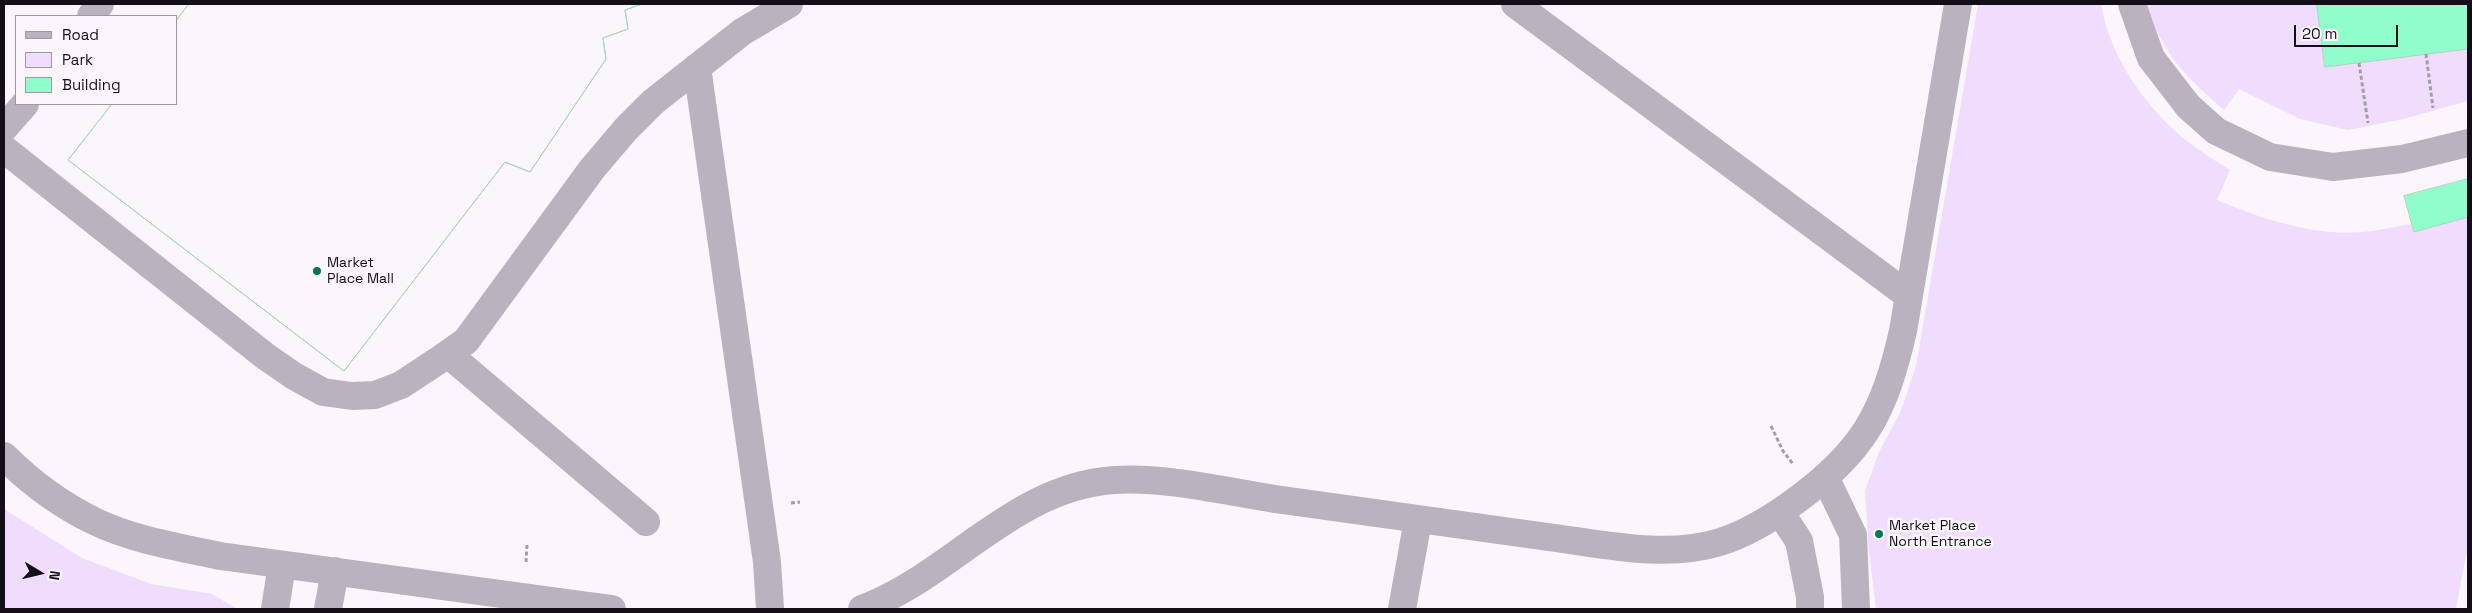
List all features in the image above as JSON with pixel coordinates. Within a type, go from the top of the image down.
[{"type":"street","points":[[92,15],[100,4]]},
{"type":"street","points":[[4,149],[265,356],[294,376],[324,392],[352,396],[376,395],[401,385],[466,341],[586,177],[626,129],[653,102],[742,32],[789,4]]},
{"type":"street","points":[[1515,4],[1909,296]]},
{"type":"street","points":[[862,609],[876,604],[920,580],[1020,510],[1055,493],[1112,480],[1139,480],[1182,484],[1418,520],[1620,546],[1665,549],[1721,542],[1780,512],[1820,483],[1859,444],[1880,406],[1894,367],[1909,296],[1958,4]]},
{"type":"street","points":[[2132,4],[2152,58],[2188,106],[2216,131],[2270,157],[2333,167],[2402,160],[2468,143]]},
{"type":"street","points":[[697,67],[767,562],[770,609]]},
{"type":"street","points":[[4,128],[24,105]]},
{"type":"street","points":[[448,354],[646,522]]},
{"type":"street","points":[[4,456],[28,480],[94,521],[156,542],[220,556],[612,609]]},
{"type":"street","points":[[1820,483],[1853,535],[1856,609]]},
{"type":"street","points":[[1780,512],[1799,541],[1810,598],[1810,609]]},
{"type":"street","points":[[1402,609],[1418,520]]},
{"type":"street","points":[[275,609],[282,565]]},
{"type":"street","points":[[328,609],[335,571]]},
{"type":"path","points":[[2426,54],[2433,108]]},
{"type":"path","points":[[2359,63],[2368,123]]},
{"type":"path","points":[[1771,426],[1783,452],[1820,483]]},
{"type":"path","points":[[526,562],[527,545]]},
{"type":"green space","points":[[1978,4],[2101,4],[2112,44],[2144,98],[2188,142],[2230,170],[2217,200],[2269,220],[2288,225],[2343,233],[2375,231],[2412,224],[2414,232],[2468,217],[2468,545],[2456,609],[1876,609],[1869,552],[1865,491],[1879,452],[1901,411],[1916,366]]},
{"type":"green space","points":[[2147,4],[2468,4],[2468,101],[2403,119],[2348,130],[2300,119],[2239,89],[2224,110],[2198,87],[2168,51],[2153,22]]},
{"type":"green space","points":[[4,509],[82,558],[151,584],[212,594],[237,609],[4,609]]},
{"type":"building","name":"Market Place Mall","points":[[189,4],[642,4],[625,10],[628,29],[603,38],[606,59],[530,172],[505,162],[344,371],[68,160],[111,105],[178,105],[178,18]]},
{"type":"building","name":"Market Place Mall","points":[[189,4],[642,4],[625,10],[628,29],[603,38],[606,59],[530,172],[505,162],[344,371],[68,160],[111,105],[178,105],[178,18]]},
{"type":"building","points":[[2317,4],[2468,4],[2468,49],[2325,67]]},
{"type":"building","points":[[2468,179],[2468,217],[2414,232],[2404,196]]},
{"type":"place","name":"Market Place Mall","points":[[317,271]]},
{"type":"place","name":"Market Place North Entrance","points":[[1879,534]]}]
